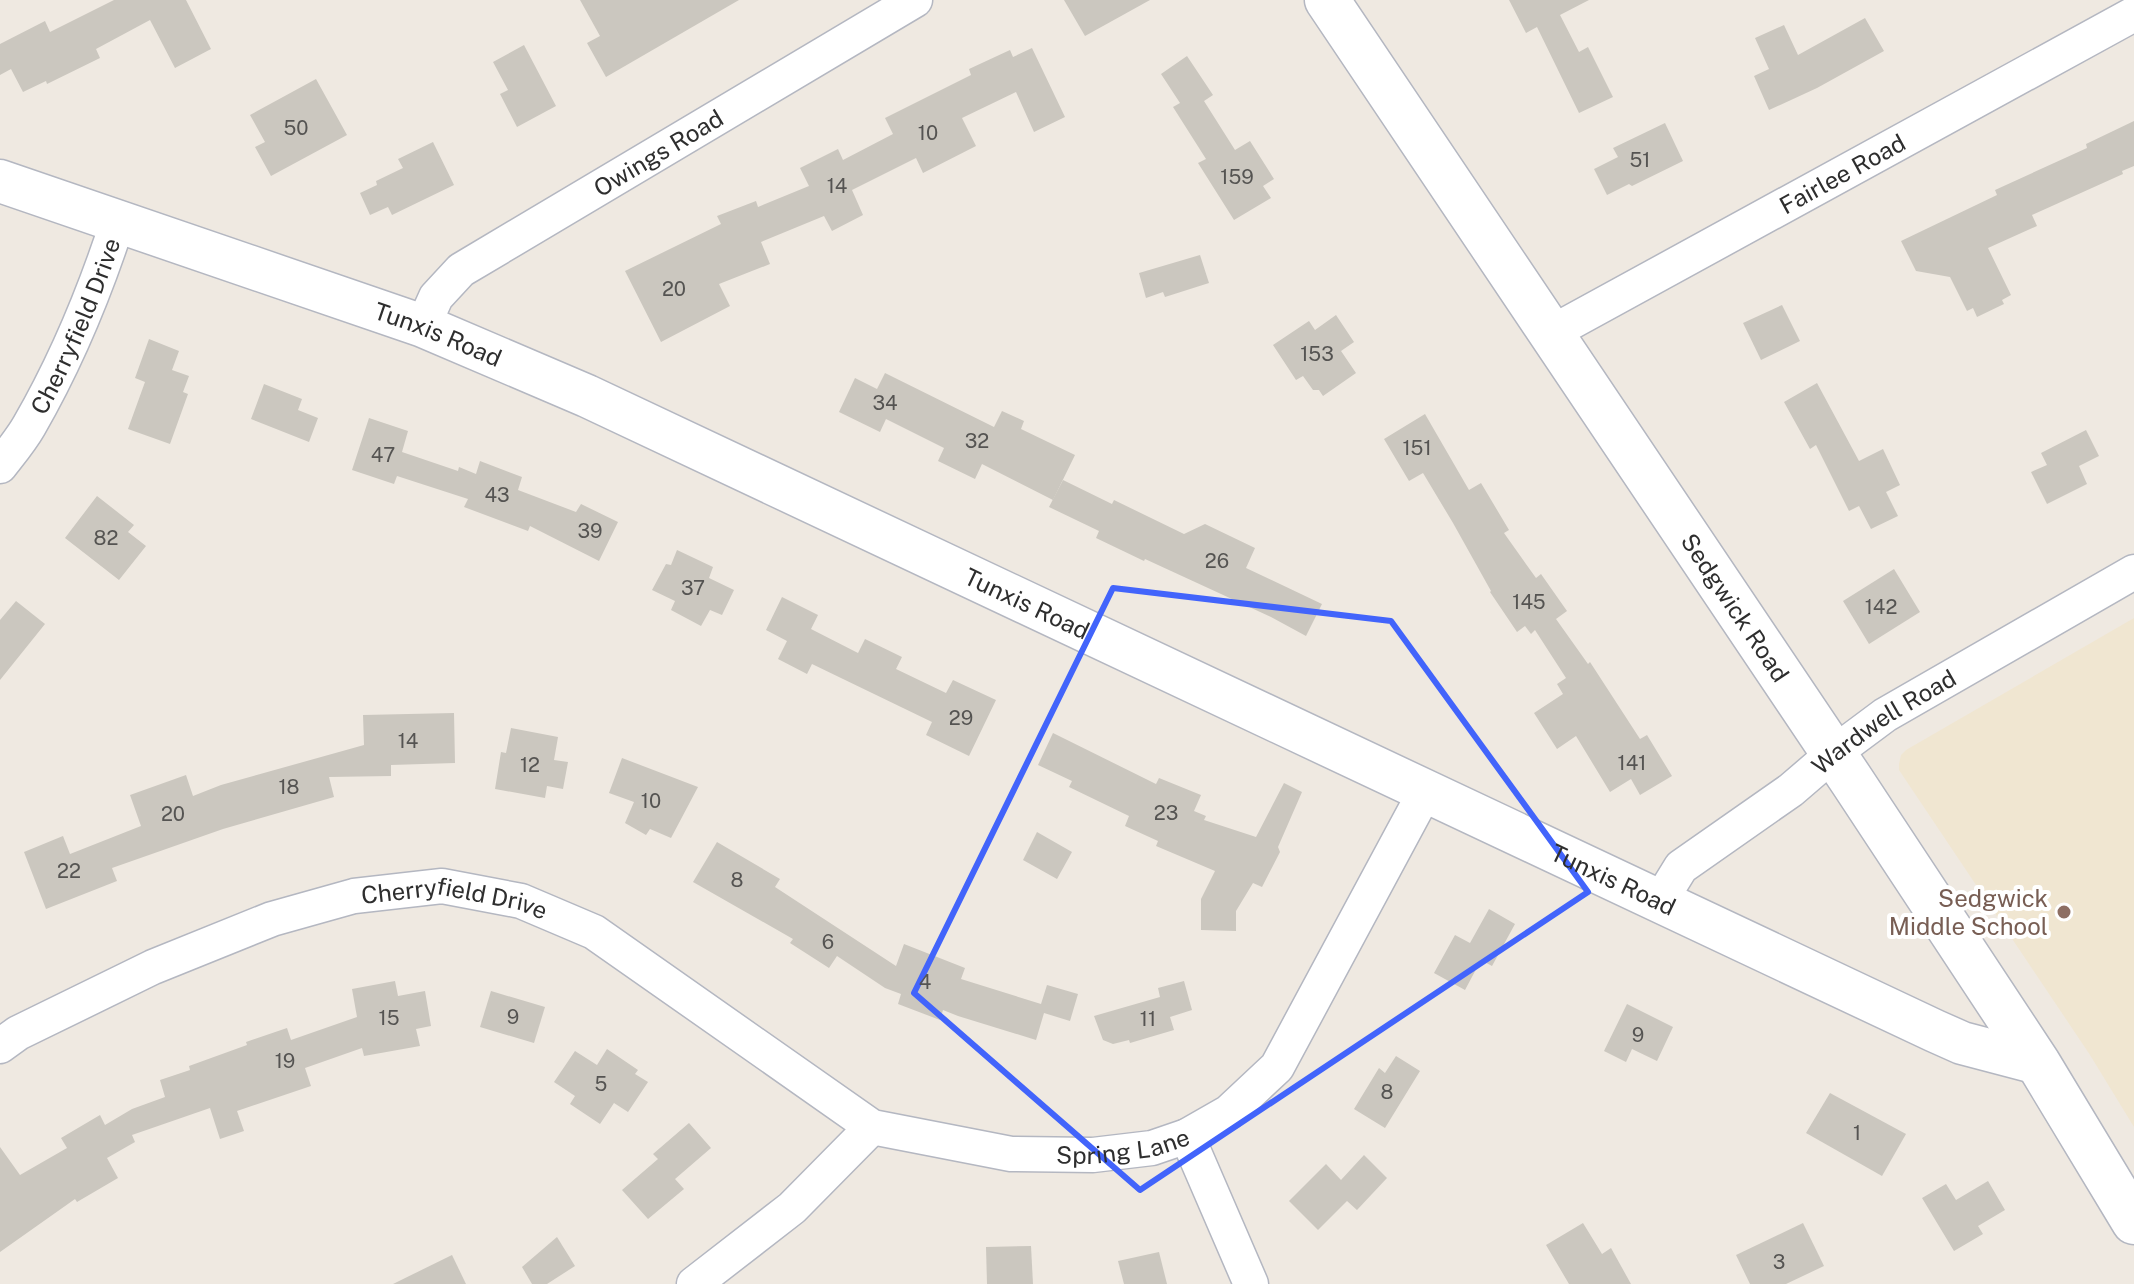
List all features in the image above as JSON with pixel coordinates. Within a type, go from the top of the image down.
[{"type":"main road","name":"Sedgwick Road","points":[[1327,0],[1834,753],[2038,1063],[2134,1222]]},
{"type":"street","name":"Owings Road","points":[[423,326],[436,297],[461,270],[915,0]]},
{"type":"street","name":"Fairlee Road","points":[[1551,333],[2134,14]]},
{"type":"street","name":"Tunxis Road","points":[[0,181],[423,326],[587,396],[1962,1043],[2038,1063]]},
{"type":"street","name":"Cherryfield Drive","points":[[0,466],[28,428],[63,360],[104,265],[118,221]]},
{"type":"street","name":"Wardwell Road","points":[[1660,901],[1681,867],[1791,790],[1885,715],[2134,572]]},
{"type":"street","name":"Spring Lane","points":[[872,1127],[1011,1154],[1093,1155],[1152,1148],[1187,1136],[1229,1112],[1277,1067],[1425,792]]},
{"type":"street","name":"Cherryfield Drive","points":[[0,1046],[18,1033],[153,967],[272,919],[354,896],[442,886],[521,901],[594,932],[872,1127]]},
{"type":"street","points":[[694,1284],[792,1208],[872,1127]]},
{"type":"street","points":[[1187,1136],[1251,1284]]},
{"type":"highlighted area","points":[[1113,588],[1391,621],[1588,892],[1140,1190],[914,993]]},
{"type":"shaded area","name":"Sedgwick Middle School","points":[[2134,618],[2134,1127],[2090,1055],[1899,770],[1899,764],[1906,750]]},
{"type":"building","points":[[114,0],[186,0],[211,49],[175,68],[150,20],[96,49],[100,58],[47,84],[46,81],[23,92],[11,69],[0,75],[0,44],[45,21],[50,32]]},
{"type":"building","points":[[580,0],[739,0],[606,77],[587,43],[600,36]]},
{"type":"building","points":[[1064,0],[1150,0],[1085,36]]},
{"type":"building","points":[[1509,0],[1589,0],[1560,15],[1579,52],[1588,47],[1613,97],[1579,113],[1537,27],[1526,33]]},
{"type":"building","points":[[1865,18],[1884,51],[1769,110],[1754,76],[1769,69],[1755,38],[1784,25],[1798,55]]},
{"type":"building","points":[[524,45],[556,106],[517,127],[500,94],[508,90],[493,62]]},
{"type":"building","points":[[1032,48],[1065,117],[1034,132],[1016,92],[962,118],[976,146],[923,173],[916,158],[852,190],[863,215],[832,231],[824,216],[761,242],[770,264],[719,284],[730,306],[661,342],[625,271],[721,224],[717,216],[756,201],[758,207],[809,186],[800,168],[838,149],[843,160],[893,134],[885,118],[971,75],[969,69],[1010,50],[1013,57]]},
{"type":"building","points":[[1187,56],[1213,95],[1204,101],[1235,150],[1250,141],[1274,179],[1263,186],[1271,198],[1234,220],[1198,163],[1206,159],[1173,107],[1180,103],[1161,74]]},
{"type":"building","points":[[316,79],[347,135],[271,176],[255,147],[265,142],[250,115]]},
{"type":"building","points":[[2134,121],[2134,166],[2122,171],[2123,174],[2032,215],[2037,226],[1988,248],[2011,295],[2002,300],[2004,304],[1977,317],[1973,308],[1967,311],[1950,277],[1916,271],[1901,241],[1997,195],[1995,190],[2087,148],[2086,144]]},
{"type":"building","points":[[1665,123],[1683,161],[1607,195],[1594,169],[1618,157],[1613,148]]},
{"type":"building","points":[[433,142],[454,185],[392,215],[388,207],[370,215],[360,193],[403,168],[398,159]]},
{"type":"building","points":[[1200,255],[1209,283],[1165,297],[1163,292],[1146,298],[1139,273]]},
{"type":"building","points":[[1782,305],[1800,341],[1761,360],[1743,323]]},
{"type":"building","points":[[1336,315],[1354,342],[1341,351],[1356,373],[1323,396],[1319,390],[1313,390],[1303,376],[1296,380],[1273,345],[1309,321],[1315,330]]},
{"type":"building","points":[[149,339],[179,351],[172,370],[189,376],[183,392],[188,394],[170,444],[128,429],[145,382],[135,378]]},
{"type":"building","points":[[885,373],[994,427],[1002,411],[1024,421],[1021,429],[1075,455],[1053,500],[982,464],[975,479],[938,461],[944,448],[886,419],[880,432],[839,412],[855,378],[877,389]]},
{"type":"building","points":[[1817,383],[1859,461],[1883,449],[1900,485],[1886,492],[1898,516],[1871,529],[1859,506],[1849,511],[1816,445],[1810,449],[1784,402]]},
{"type":"building","points":[[264,384],[302,399],[298,410],[318,418],[309,442],[251,419]]},
{"type":"building","points":[[1425,414],[1469,490],[1481,483],[1509,530],[1504,533],[1536,578],[1541,574],[1567,611],[1556,619],[1588,664],[1590,662],[1640,739],[1647,735],[1672,776],[1640,795],[1631,779],[1610,792],[1576,736],[1557,749],[1534,713],[1563,694],[1557,684],[1566,678],[1535,630],[1531,634],[1525,626],[1517,632],[1490,592],[1423,473],[1409,481],[1384,439]]},
{"type":"building","points":[[369,418],[408,431],[402,452],[476,474],[480,461],[522,477],[518,490],[576,512],[581,504],[618,522],[599,561],[530,526],[528,531],[464,507],[468,499],[397,476],[394,484],[352,470]]},
{"type":"building","points":[[2086,430],[2099,456],[2079,466],[2087,484],[2047,504],[2031,472],[2047,465],[2041,453]]},
{"type":"building","points":[[1063,480],[1112,504],[1114,500],[1184,534],[1205,524],[1255,548],[1246,568],[1322,604],[1306,636],[1271,617],[1096,538],[1099,531],[1049,507]]},
{"type":"building","points":[[97,496],[134,525],[128,532],[146,546],[119,580],[65,538]]},
{"type":"building","points":[[677,550],[713,567],[709,578],[734,590],[722,615],[710,610],[701,626],[671,610],[675,601],[652,590],[666,564],[671,565]]},
{"type":"building","points":[[1894,569],[1920,612],[1869,644],[1843,601]]},
{"type":"building","points":[[782,597],[818,615],[811,629],[858,653],[865,639],[902,657],[896,669],[946,693],[953,680],[996,700],[969,756],[926,735],[932,722],[812,664],[807,674],[778,659],[787,641],[766,630]]},
{"type":"building","points":[[16,601],[45,624],[0,680],[0,620]]},
{"type":"building","points":[[454,713],[455,763],[391,765],[391,776],[329,777],[334,797],[223,829],[112,868],[117,881],[46,909],[24,852],[63,836],[70,854],[141,826],[130,795],[186,775],[193,796],[221,785],[364,745],[363,715]]},
{"type":"building","points":[[511,728],[558,737],[554,760],[568,762],[563,789],[547,786],[545,798],[495,789],[501,752],[506,753]]},
{"type":"building","points":[[1053,733],[1156,784],[1159,778],[1201,795],[1194,811],[1206,816],[1204,820],[1256,837],[1284,783],[1302,792],[1278,847],[1280,852],[1262,887],[1253,883],[1236,911],[1236,931],[1201,930],[1201,899],[1215,871],[1156,846],[1158,841],[1125,826],[1129,816],[1069,787],[1072,781],[1038,765]]},
{"type":"building","points":[[622,758],[698,787],[671,838],[650,829],[646,835],[625,823],[634,802],[609,793]]},
{"type":"building","points":[[1037,832],[1072,852],[1057,879],[1023,860]]},
{"type":"building","points":[[717,842],[780,879],[775,887],[896,966],[904,944],[965,968],[961,979],[1041,1004],[1047,985],[1078,994],[1070,1021],[1044,1013],[1036,1040],[943,1010],[940,1020],[898,1004],[901,994],[885,988],[837,956],[829,968],[790,943],[793,939],[693,882]]},
{"type":"building","points":[[1489,909],[1515,924],[1492,966],[1481,960],[1465,990],[1434,973],[1455,935],[1470,943]]},
{"type":"building","points":[[395,981],[398,996],[425,991],[431,1026],[416,1029],[420,1046],[364,1056],[362,1048],[305,1068],[311,1086],[237,1111],[244,1131],[220,1139],[210,1108],[132,1135],[135,1142],[107,1158],[118,1178],[77,1202],[75,1199],[0,1252],[0,1147],[20,1175],[67,1148],[61,1138],[100,1115],[105,1125],[132,1109],[165,1097],[160,1080],[247,1045],[246,1042],[287,1028],[291,1040],[357,1017],[352,989]]},
{"type":"building","points":[[1184,981],[1192,1010],[1170,1017],[1174,1030],[1130,1043],[1129,1040],[1113,1044],[1103,1040],[1094,1016],[1160,997],[1158,988]]},
{"type":"building","points":[[491,991],[545,1007],[534,1043],[480,1027]]},
{"type":"building","points":[[1627,1004],[1673,1027],[1657,1061],[1632,1049],[1626,1062],[1604,1051]]},
{"type":"building","points":[[607,1049],[638,1070],[635,1074],[648,1082],[628,1112],[614,1103],[600,1124],[570,1104],[575,1096],[554,1082],[575,1051],[597,1065]]},
{"type":"building","points":[[1396,1056],[1420,1071],[1385,1128],[1354,1109],[1379,1068],[1385,1073]]},
{"type":"building","points":[[1830,1093],[1906,1134],[1882,1176],[1806,1133]]},
{"type":"building","points":[[689,1123],[711,1148],[675,1179],[684,1189],[648,1219],[622,1190],[658,1159],[653,1154]]},
{"type":"building","points":[[1364,1155],[1387,1178],[1357,1210],[1347,1201],[1318,1230],[1289,1201],[1326,1164],[1341,1180]]},
{"type":"building","points":[[1988,1181],[2005,1210],[1978,1226],[1983,1234],[1954,1251],[1922,1198],[1946,1184],[1956,1200]]},
{"type":"building","points":[[1583,1223],[1602,1254],[1611,1248],[1631,1284],[1569,1284],[1546,1245]]},
{"type":"building","points":[[1803,1223],[1824,1266],[1786,1284],[1750,1284],[1736,1255]]},
{"type":"building","points":[[557,1237],[575,1266],[547,1284],[532,1284],[522,1267]]},
{"type":"building","points":[[1031,1246],[1033,1284],[987,1284],[986,1247]]},
{"type":"building","points":[[1159,1252],[1167,1284],[1124,1284],[1118,1261]]},
{"type":"building","points":[[452,1255],[466,1284],[393,1284]]},
{"type":"place","name":"Sedgwick Middle School","points":[[2064,912]]}]
